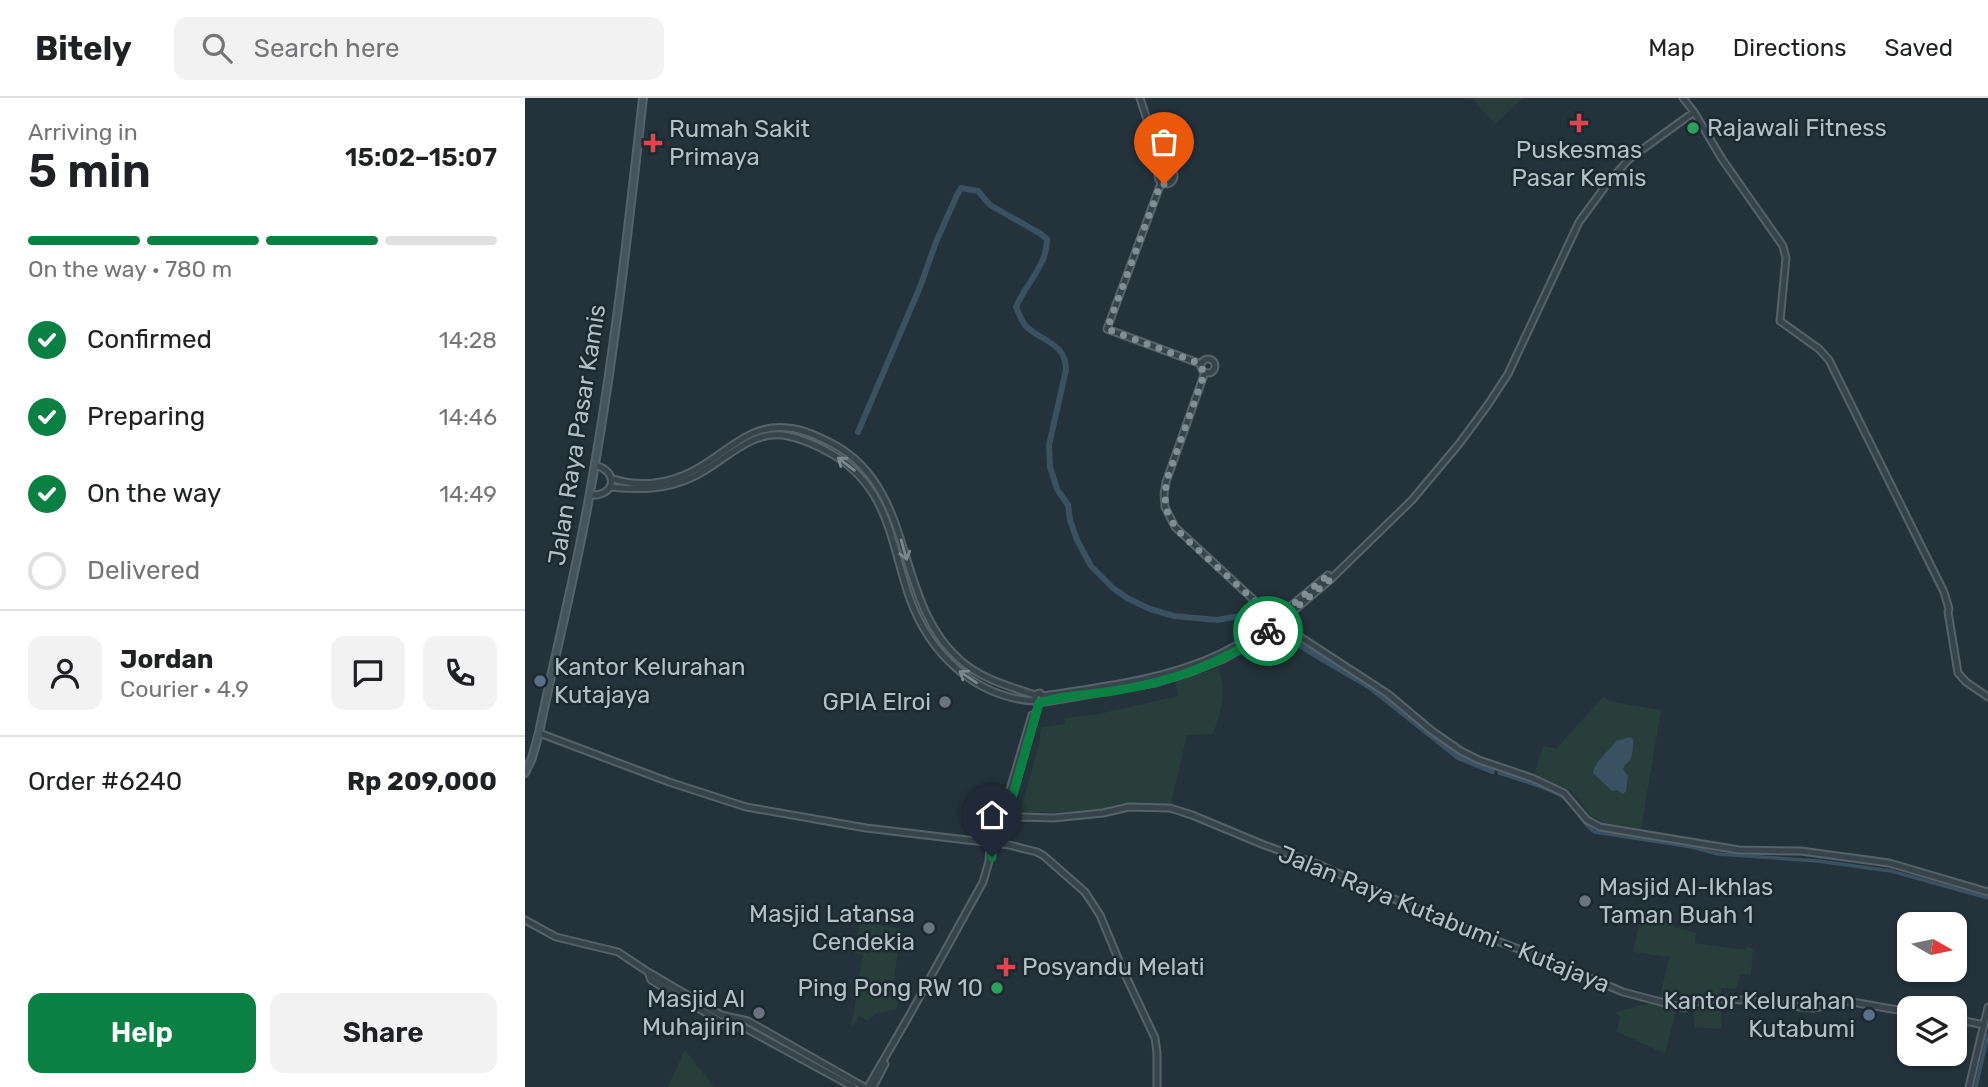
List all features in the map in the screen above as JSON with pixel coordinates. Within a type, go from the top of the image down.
[{"type":"main road","name":"Jalan Raya Pasar Kamis","points":[[525,773],[539,733],[590,495],[611,358],[643,98]]},
{"type":"street","points":[[1140,98],[1163,169]]},
{"type":"street","points":[[1683,98],[1783,246],[1786,258],[1780,321],[1819,349],[1829,360],[1944,592],[1958,673],[1988,697]]},
{"type":"street","points":[[610,487],[655,489],[675,484],[695,477],[758,438],[785,435],[795,438],[827,451],[854,469],[877,501],[889,527],[911,602],[945,659],[964,675],[987,688],[1015,698],[1038,700],[1155,683],[1188,673],[1222,657],[1278,620],[1330,577],[1412,500],[1459,444],[1508,374],[1579,222],[1629,159],[1694,112]]},
{"type":"street","points":[[1161,183],[1171,183],[1174,177],[1172,171],[1163,169]]},
{"type":"street","points":[[1163,169],[1158,174],[1161,183],[1107,329],[1201,364]]},
{"type":"street","points":[[1201,364],[1208,359],[1214,363],[1213,370],[1205,372]]},
{"type":"street","points":[[1201,364],[1205,372]]},
{"type":"street","points":[[1205,372],[1166,482],[1165,507],[1175,527],[1278,620],[1388,694],[1461,751],[1565,793],[1587,820],[1599,827],[1739,850],[1801,852],[1880,862],[1988,892]]},
{"type":"street","points":[[611,478],[640,484],[677,478],[694,471],[742,438],[774,428],[798,430],[830,443],[857,460],[878,487],[893,516],[924,612],[944,643],[959,660],[982,676],[1038,700]]},
{"type":"street","points":[[590,495],[598,496],[610,487],[611,478],[606,469],[595,465]]},
{"type":"street","points":[[802,1055],[869,1086],[964,920],[982,882],[990,861],[991,842],[998,825],[1006,819],[1006,806],[1038,700]]},
{"type":"street","points":[[539,733],[669,782],[753,809],[866,828],[991,842],[1044,856],[1080,887],[1100,915],[1156,1038],[1157,1087]]},
{"type":"street","name":"Jalan Raya Kutabumi - Kutajaya","points":[[1006,819],[1053,818],[1103,813],[1129,807],[1170,808],[1320,865],[1476,933],[1638,997],[1684,1008],[1696,1001],[1712,999],[1814,1008],[1841,1000],[1897,1010]]},
{"type":"street","points":[[525,920],[553,937],[618,952],[726,1024],[747,1024],[853,1087]]},
{"type":"street","points":[[1969,1087],[1988,1007]]},
{"type":"street","points":[[1967,1021],[1984,1025]]},
{"type":"green space","points":[[1471,98],[1523,98],[1495,124]]},
{"type":"green space","points":[[1218,668],[1223,693],[1216,726],[1213,734],[1187,735],[1171,804],[1121,803],[1097,811],[1020,813],[1042,727],[1065,724],[1064,718],[1098,714],[1178,696],[1175,681]]},
{"type":"green space","points":[[1603,697],[1614,702],[1661,710],[1641,829],[1606,824],[1590,815],[1579,798],[1566,788],[1534,775],[1543,746],[1556,749]]},
{"type":"green space","points":[[862,913],[880,918],[879,925],[901,929],[893,986],[901,991],[896,1009],[875,1014],[868,1021],[859,1016],[854,1026],[850,1024],[863,955],[854,952]]},
{"type":"green space","points":[[1641,916],[1671,920],[1674,927],[1696,933],[1695,943],[1745,950],[1746,947],[1753,948],[1751,974],[1740,974],[1736,989],[1721,988],[1721,1029],[1695,1027],[1694,1006],[1677,1006],[1665,1054],[1616,1031],[1620,1018],[1615,1012],[1659,1001],[1669,957],[1633,952]]},
{"type":"green space","points":[[685,1050],[714,1087],[668,1087]]},
{"type":"water","points":[[1630,737],[1633,739],[1633,749],[1631,758],[1623,769],[1628,776],[1623,794],[1617,790],[1612,791],[1593,773],[1598,761],[1616,741]]},
{"type":"waterway","points":[[858,432],[957,195],[961,188],[978,191],[990,205],[1047,239],[1040,266],[1016,307],[1025,325],[1058,348],[1065,361],[1066,370],[1049,445],[1050,467],[1057,489],[1068,505],[1077,540],[1091,566],[1113,588],[1150,609],[1174,616],[1217,620],[1252,614],[1265,623]]},
{"type":"waterway","points":[[1274,629],[1370,687],[1458,757],[1492,771]]},
{"type":"waterway","points":[[1499,773],[1560,795],[1595,832],[1692,847],[1718,854],[1818,861],[1891,871],[1988,898]]},
{"type":"waterway","points":[[1976,1087],[1988,1035]]},
{"type":"way so far","points":[[1164,184],[1161,183],[1107,329],[1201,364],[1205,372],[1166,482],[1165,507],[1175,527],[1255,601],[1278,617],[1328,575],[1331,579],[1268,631]]},
{"type":"place","name":"Puskesmas Pasar Kemis","points":[[1579,123]]},
{"type":"place","name":"Rajawali Fitness","points":[[1693,128]]},
{"type":"place","name":"Rumah Sakit Primaya","points":[[653,143]]},
{"type":"place","name":"Kantor Kelurahan Kutajaya","points":[[540,681]]},
{"type":"place","name":"GPIA Elroi","points":[[945,702]]},
{"type":"place","name":"Masjid Al-Ikhlas Taman Buah 1","points":[[1585,901]]},
{"type":"place","name":"Masjid Latansa Cendekia","points":[[929,928]]},
{"type":"place","name":"Posyandu Melati","points":[[1006,967]]},
{"type":"place","name":"Ping Pong RW 10","points":[[997,988]]},
{"type":"place","name":"Masjid Al Muhajirin","points":[[759,1013]]},
{"type":"place","name":"Kantor Kelurahan Kutabumi","points":[[1869,1015]]},
{"type":"route","points":[[992,857],[992,839],[998,825],[1006,819],[1039,703],[1151,684],[1188,673],[1223,659],[1268,631]]}]
